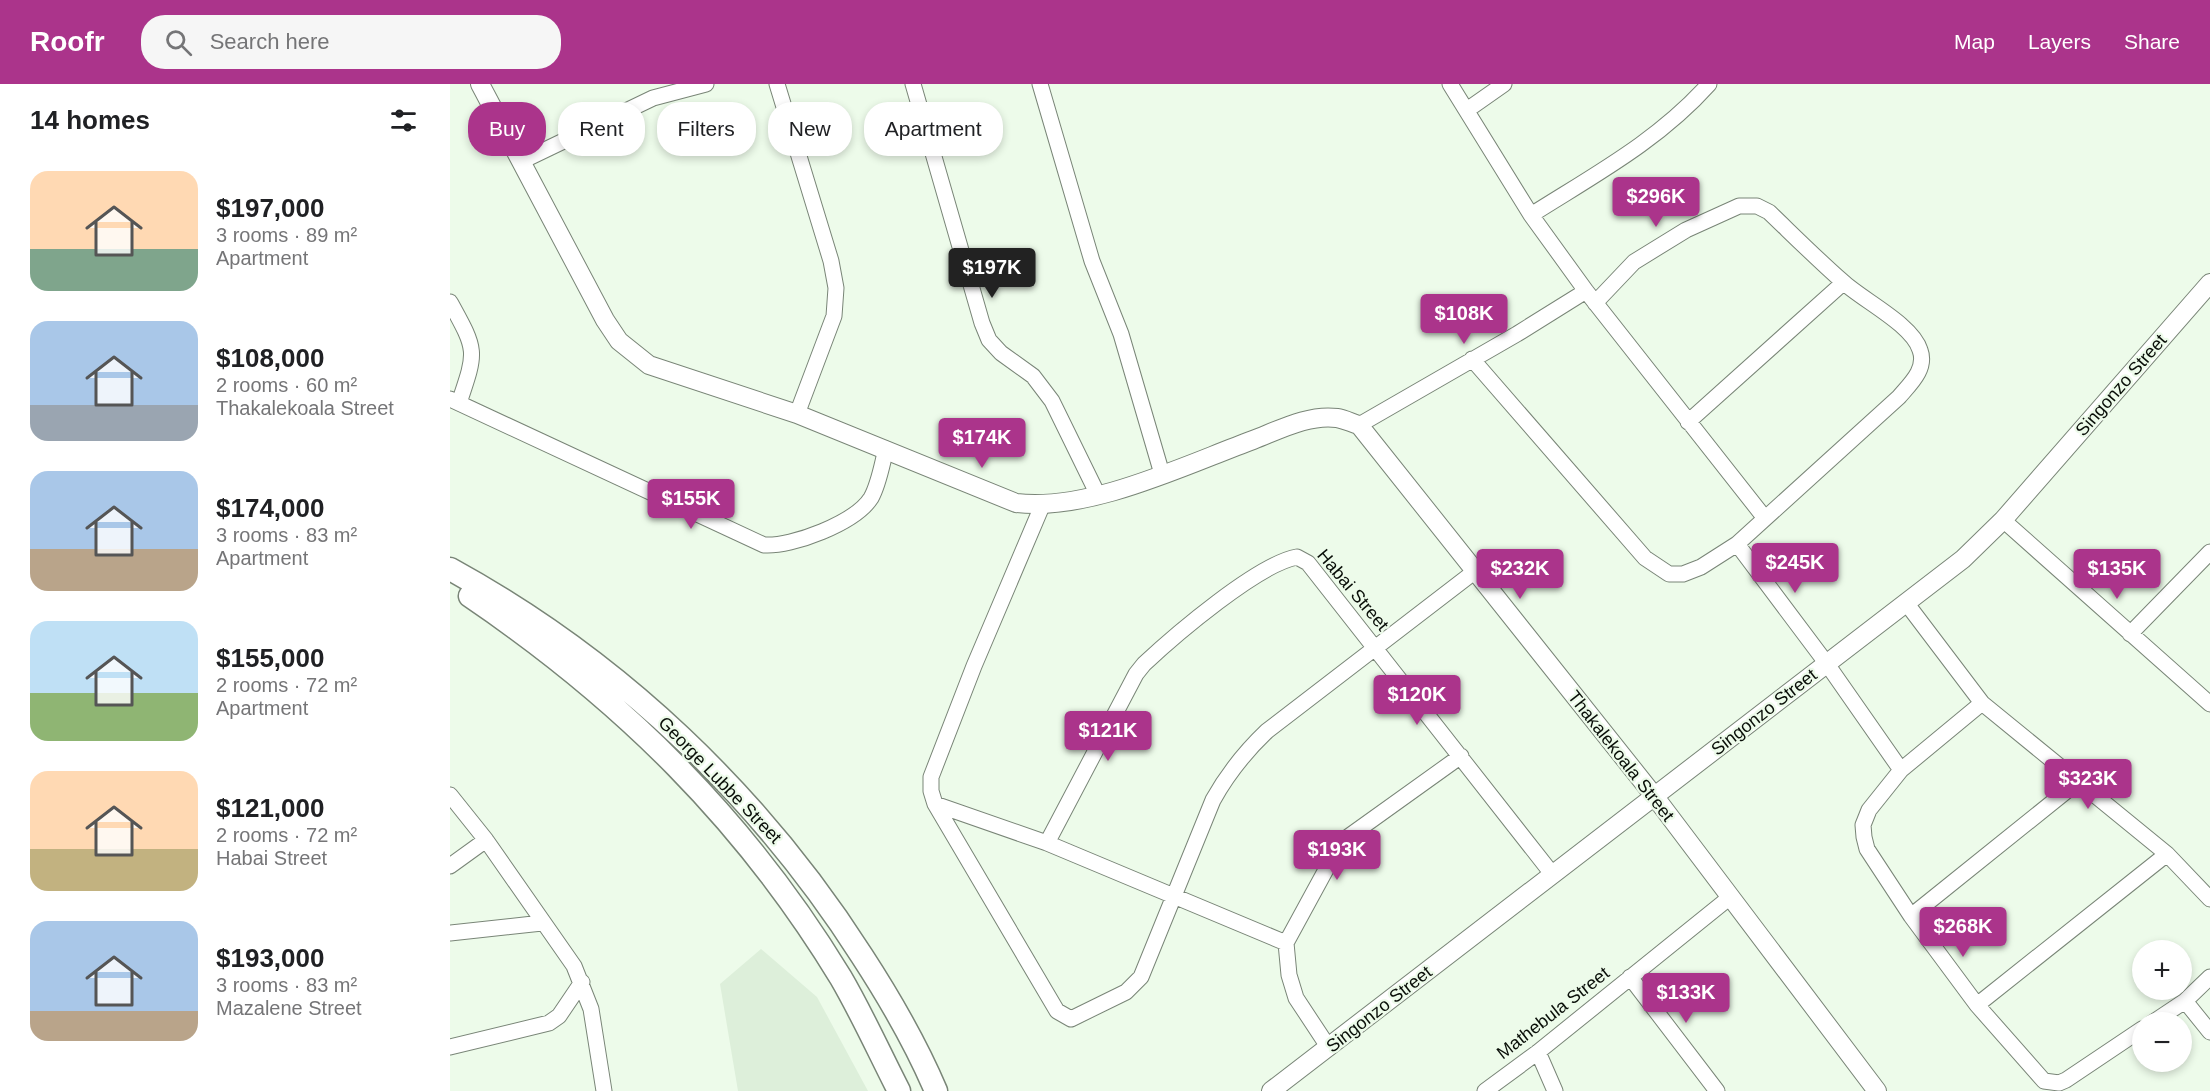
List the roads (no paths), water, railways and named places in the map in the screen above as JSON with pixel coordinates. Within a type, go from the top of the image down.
[{"type":"main road","name":"George Lubbe Street","points":[[450,569],[544,626],[592,660],[658,716],[757,814],[836,915],[889,998],[936,1091]]},
{"type":"main road","name":"George Lubbe Street","points":[[450,584],[559,659],[644,732],[712,801],[766,869],[841,979],[899,1091]]},
{"type":"street","points":[[480,84],[605,320],[619,341],[633,354],[649,365],[797,414],[1016,503],[1042,506],[1098,495],[1162,474],[1296,424],[1337,418],[1359,425],[1472,359],[1590,297],[1645,253],[1686,230],[1748,205],[1768,212],[1844,283],[1910,333],[1921,351],[1922,364],[1916,378],[1899,397],[1737,543],[1701,567],[1683,574],[1669,574],[1657,569],[1579,484],[1472,359]]},
{"type":"street","points":[[522,161],[652,91],[706,84]]},
{"type":"street","points":[[777,84],[831,261],[836,288],[834,316],[797,414]]},
{"type":"street","points":[[913,84],[982,323],[989,340],[1001,353],[1033,376],[1052,401],[1098,495]]},
{"type":"street","points":[[1040,84],[1092,261],[1121,334],[1162,474]]},
{"type":"street","points":[[1450,84],[1531,215],[1590,297],[1764,517]]},
{"type":"street","points":[[1467,110],[1504,84]]},
{"type":"street","points":[[1531,215],[1645,142],[1676,119],[1708,84]]},
{"type":"street","points":[[1688,422],[1844,283]]},
{"type":"street","name":"Singonzo Street","points":[[1271,1091],[1963,559],[2003,520],[2209,287]]},
{"type":"street","points":[[450,302],[471,343],[473,361],[454,401],[764,545],[791,543],[847,519],[862,508],[872,496],[886,449]]},
{"type":"street","name":"Thakalekoala Street","points":[[1359,425],[1654,797],[1877,1091]]},
{"type":"street","points":[[1042,506],[974,666],[931,777],[931,791],[936,804],[1057,1011],[1071,1019],[1083,1015],[1135,985],[1213,800],[1227,775],[1246,751],[1375,647],[1474,572]]},
{"type":"street","points":[[2003,520],[2210,704]]},
{"type":"street","points":[[1737,543],[1827,664],[1901,770]]},
{"type":"street","points":[[2130,634],[2210,552]]},
{"type":"street","name":"Habai Street","points":[[1047,843],[1136,674],[1144,664],[1235,590],[1272,566],[1298,557],[1308,562],[1553,875]]},
{"type":"street","points":[[1907,604],[1982,703],[2167,854],[2210,899]]},
{"type":"street","points":[[1982,703],[1901,770],[1869,810],[1863,825],[1867,849],[1911,916],[1977,1005],[2038,1077],[2052,1083],[2066,1080],[2132,1036]]},
{"type":"street","points":[[1329,1048],[1296,998],[1289,975],[1286,943],[1341,842],[1461,756]]},
{"type":"street","points":[[1911,916],[2079,781]]},
{"type":"street","points":[[450,795],[486,840],[574,966],[591,1009],[604,1091]]},
{"type":"street","points":[[936,804],[1047,843],[1286,943]]},
{"type":"street","points":[[450,866],[486,840]]},
{"type":"street","points":[[1977,1005],[2167,854]]},
{"type":"street","name":"Mathebula Street","points":[[1485,1091],[1538,1052],[1729,898]]},
{"type":"street","points":[[450,933],[542,923]]},
{"type":"street","points":[[1630,977],[1717,1091]]},
{"type":"street","points":[[2168,1012],[2185,1001],[2210,977]]},
{"type":"street","points":[[450,1047],[549,1023],[559,1016],[582,982]]},
{"type":"street","points":[[2185,1001],[2210,1032]]},
{"type":"street","points":[[1538,1052],[1555,1091]]}]
